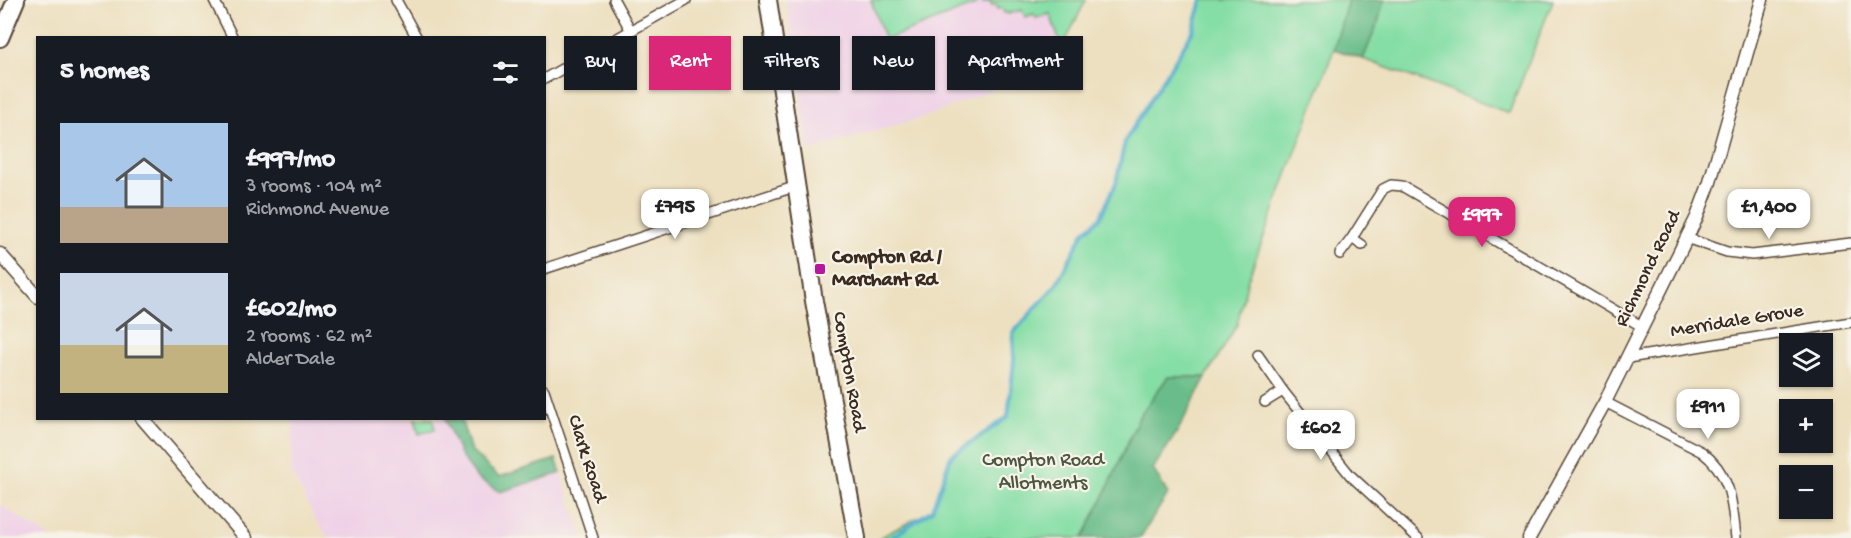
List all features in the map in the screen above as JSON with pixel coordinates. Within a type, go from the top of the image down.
[{"type":"highway","points":[[0,38],[16,0]]},
{"type":"highway","name":"Compton Road","points":[[768,0],[828,387],[856,538]]},
{"type":"street","points":[[214,0],[232,36]]},
{"type":"street","points":[[396,0],[416,36]]},
{"type":"street","points":[[614,0],[631,31]]},
{"type":"street","points":[[546,78],[686,0]]},
{"type":"street","name":"Richmond Road","points":[[1529,538],[1605,402],[1697,217],[1710,182],[1762,0]]},
{"type":"street","points":[[1340,254],[1383,189],[1391,185],[1402,186],[1643,327]]},
{"type":"street","points":[[546,268],[797,186]]},
{"type":"street","points":[[1352,238],[1362,245]]},
{"type":"street","points":[[1686,238],[1727,252],[1752,255],[1851,243]]},
{"type":"street","points":[[0,254],[36,295]]},
{"type":"street","name":"Merridale Grove","points":[[1628,358],[1851,322]]},
{"type":"street","points":[[1258,355],[1283,391],[1350,474],[1418,538]]},
{"type":"street","points":[[1265,402],[1283,391]]},
{"type":"street","name":"Clark Road","points":[[546,396],[593,538]]},
{"type":"street","points":[[1605,402],[1702,453],[1714,462],[1724,476],[1730,492],[1735,538]]},
{"type":"street","points":[[144,420],[246,538]]},
{"type":"shaded area","points":[[786,0],[1086,0],[1068,36],[947,36],[947,90],[991,90],[930,115],[809,151],[800,90],[840,90],[840,36],[791,36]]},
{"type":"shaded area","points":[[293,420],[461,420],[471,451],[499,477],[556,459],[583,538],[329,538],[315,519],[291,471]]},
{"type":"shaded area","points":[[0,504],[50,538],[0,538]]},
{"type":"green space","points":[[871,0],[975,0],[977,4],[895,36],[884,36]]},
{"type":"green space","points":[[982,0],[1086,0],[1068,36],[1058,36],[1050,14],[1036,18],[1034,14],[1025,17],[1022,10],[1008,14],[1004,13],[1002,8],[998,9],[996,4],[992,6],[990,1],[983,3]]},
{"type":"green space","name":"Compton Road Allotments","points":[[1202,0],[1348,0],[1334,49],[1248,279],[1237,325],[1206,377],[1168,377],[1140,415],[1083,538],[879,538],[932,510],[951,456],[1007,417],[1014,360],[1013,333],[1056,285],[1084,232],[1100,218],[1116,183],[1125,141],[1193,31]]},
{"type":"green space","points":[[1348,0],[1384,0],[1363,59],[1334,49]]},
{"type":"green space","points":[[1384,0],[1553,0],[1509,113],[1363,59]]},
{"type":"green space","points":[[1168,377],[1206,377],[1177,432],[1153,469],[1168,494],[1140,538],[1083,538],[1140,415]]},
{"type":"green space","points":[[415,420],[432,420],[435,429],[419,434]]},
{"type":"green space","points":[[445,420],[461,420],[471,451],[499,477],[556,459],[561,473],[500,492],[477,478],[460,455]]},
{"type":"waterway","points":[[891,538],[932,510],[951,456],[1008,417],[1014,360],[1013,333],[1056,285],[1084,232],[1100,218],[1116,183],[1125,141],[1193,31],[1202,0]]},
{"type":"place","name":"Compton Rd / Marchant Rd","points":[[820,269]]}]
